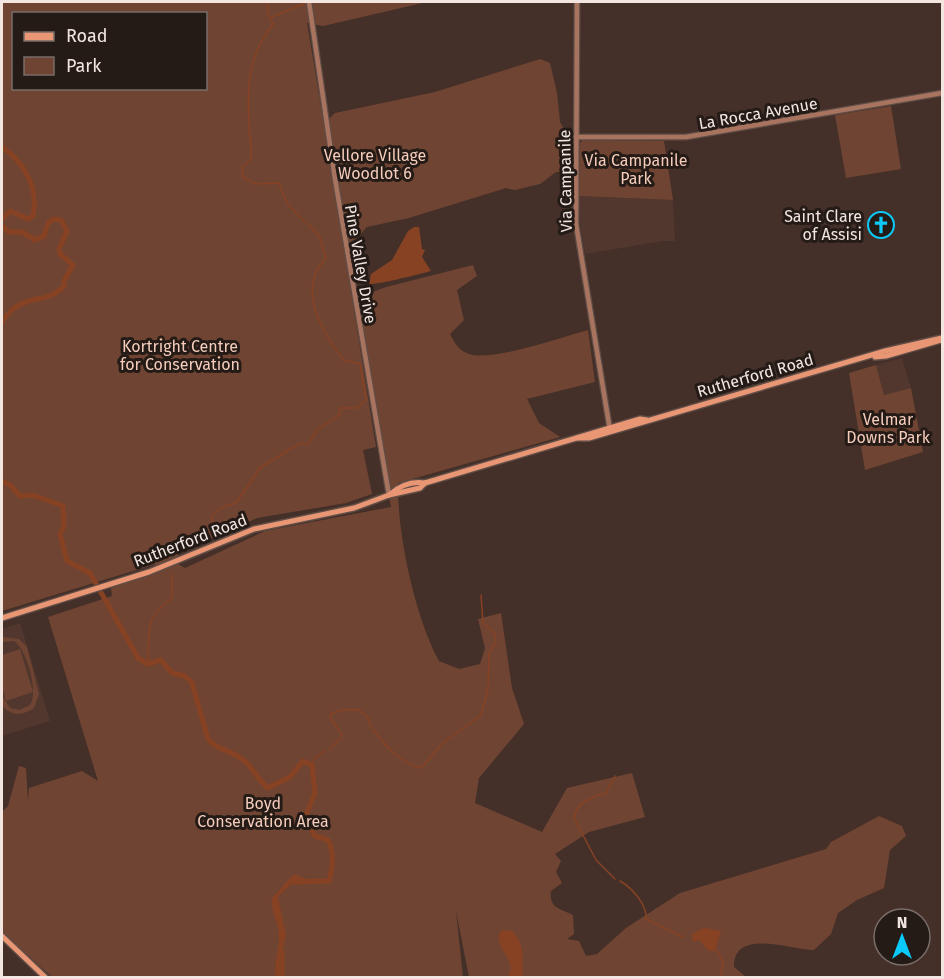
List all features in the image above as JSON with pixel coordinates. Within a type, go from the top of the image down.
[{"type":"main road","name":"Rutherford Road","points":[[577,438],[589,438],[641,424],[646,420],[927,339],[942,339]]},
{"type":"main road","name":"Rutherford Road","points":[[2,618],[149,572],[254,529],[354,508],[389,495],[396,489],[417,481],[425,483],[640,419],[646,420]]},
{"type":"main road","points":[[2,936],[46,978]]},
{"type":"street","name":"Pine Valley Drive","points":[[309,2],[335,179],[389,495]]},
{"type":"street","name":"Via Campanile","points":[[577,2],[576,224],[610,429]]},
{"type":"street","name":"La Rocca Avenue","points":[[576,137],[686,138],[942,93]]},
{"type":"shaded area","points":[[579,196],[673,200],[675,241],[585,254]]},
{"type":"shaded area","points":[[419,227],[422,249],[425,250],[422,257],[431,271],[369,284],[371,274],[392,260],[408,231]]},
{"type":"shaded area","points":[[902,358],[911,388],[884,395],[876,365]]},
{"type":"shaded area","points":[[20,623],[50,721],[2,736],[2,629]]},
{"type":"shaded area","points":[[294,874],[313,882],[304,885],[292,882],[278,897],[286,936],[280,961],[283,977],[276,977],[279,935],[272,898]]},
{"type":"shaded area","points":[[704,928],[721,931],[715,951],[709,951],[699,940],[693,942],[692,934]]},
{"type":"shaded area","points":[[503,930],[512,931],[520,942],[523,977],[508,977],[509,960],[499,940],[499,934]]},
{"type":"green space","points":[[2,2],[427,2],[323,26],[307,23],[324,124],[335,113],[435,92],[540,59],[550,63],[557,93],[560,122],[572,143],[572,172],[556,172],[540,184],[515,190],[506,188],[409,218],[367,227],[353,242],[343,242],[376,447],[363,450],[372,494],[346,503],[257,518],[178,553],[178,564],[185,568],[265,531],[391,507],[359,297],[386,287],[473,265],[477,276],[457,290],[464,320],[450,334],[465,353],[480,356],[494,355],[588,330],[595,382],[527,399],[539,423],[560,437],[398,483],[404,550],[422,622],[439,661],[459,669],[480,664],[485,648],[478,619],[501,613],[512,688],[524,724],[479,778],[475,803],[542,832],[567,788],[632,773],[645,817],[589,832],[555,854],[561,861],[556,872],[562,883],[551,891],[551,897],[556,907],[573,915],[574,934],[567,939],[579,941],[586,956],[597,954],[626,928],[680,893],[826,849],[831,842],[879,816],[902,826],[906,836],[890,850],[884,888],[857,900],[838,913],[831,934],[814,950],[765,944],[743,947],[736,955],[734,967],[746,977],[469,977],[456,911],[463,977],[52,977],[2,932],[2,812],[8,806],[19,766],[26,768],[28,801],[29,788],[82,771],[98,781],[48,617],[112,596],[111,588],[116,582],[142,578],[156,564],[2,611]]},
{"type":"green space","points":[[891,106],[901,169],[846,178],[835,115]]},
{"type":"green space","name":"Via Campanile Park","points":[[583,140],[664,141],[673,200],[579,196],[580,143]]},
{"type":"green space","name":"Velmar Downs Park","points":[[876,365],[884,395],[911,388],[923,452],[865,470],[849,373]]},
{"type":"green space","points":[[2,637],[19,639],[27,647],[39,694],[34,708],[17,714],[2,706],[2,695],[10,708],[20,710],[30,705],[32,682],[27,662],[19,646],[14,641],[2,642]]},
{"type":"green space","points":[[20,649],[33,692],[6,701],[2,687],[2,655]]},
{"type":"waterway","points":[[267,2],[268,14],[273,24],[264,36],[250,72],[248,98],[251,159],[242,167],[243,177],[256,184],[279,183],[287,203],[305,222]]},
{"type":"waterway","points":[[272,17],[306,3]]},
{"type":"waterway","points":[[2,147],[23,168],[34,196],[33,216],[28,219],[10,211],[2,219]]},
{"type":"waterway","points":[[2,226],[9,232],[22,232],[35,240],[44,236],[48,223],[54,219],[61,220],[67,231],[59,249],[60,254],[73,265],[64,281],[64,286],[57,292],[17,306],[2,322]]},
{"type":"waterway","points":[[197,543],[212,531],[212,515],[223,507],[236,503],[260,468],[300,443],[308,444],[317,430],[339,415],[340,408],[357,408],[366,400],[360,364],[344,360],[325,333],[315,308],[312,295],[313,282],[317,270],[326,258],[319,235],[308,224]]},
{"type":"waterway","points":[[2,481],[10,485],[20,496],[33,495],[63,506],[64,526],[60,534],[67,561],[90,573],[138,658],[148,664],[161,660],[172,673],[185,676],[192,683],[208,739],[212,743],[242,759],[268,788],[290,777],[303,761],[312,765],[315,793],[305,817],[315,836],[328,840],[332,850],[333,860],[329,881],[290,882],[286,886]]},
{"type":"waterway","points":[[149,663],[151,622],[158,610],[172,598],[172,575]]},
{"type":"waterway","points":[[373,729],[394,753],[421,768],[443,743],[481,715],[488,689],[489,653],[496,642],[495,634],[483,623],[481,595]]},
{"type":"waterway","points":[[342,735],[330,717],[331,714],[340,710],[359,710],[368,718],[371,727]]},
{"type":"waterway","points":[[329,750],[342,737]]},
{"type":"waterway","points":[[312,765],[315,758],[325,751]]},
{"type":"waterway","points":[[615,776],[606,793],[590,798],[581,804],[574,818],[596,860],[615,879]]},
{"type":"waterway","points":[[620,881],[638,897],[646,913],[646,919],[683,937]]},
{"type":"waterway","points":[[716,950],[723,961],[721,978]]},
{"type":"waterway","points":[[282,952],[282,978]]},
{"type":"place","name":"Saint Clare of Assisi","points":[[881,225]]},
{"type":"park label","name":"Vellore Village Woodlot 6","points":[[375,164]]},
{"type":"park label","name":"Kortright Centre for Conservation","points":[[180,355]]},
{"type":"park label","name":"Boyd Conservation Area","points":[[263,812]]}]
